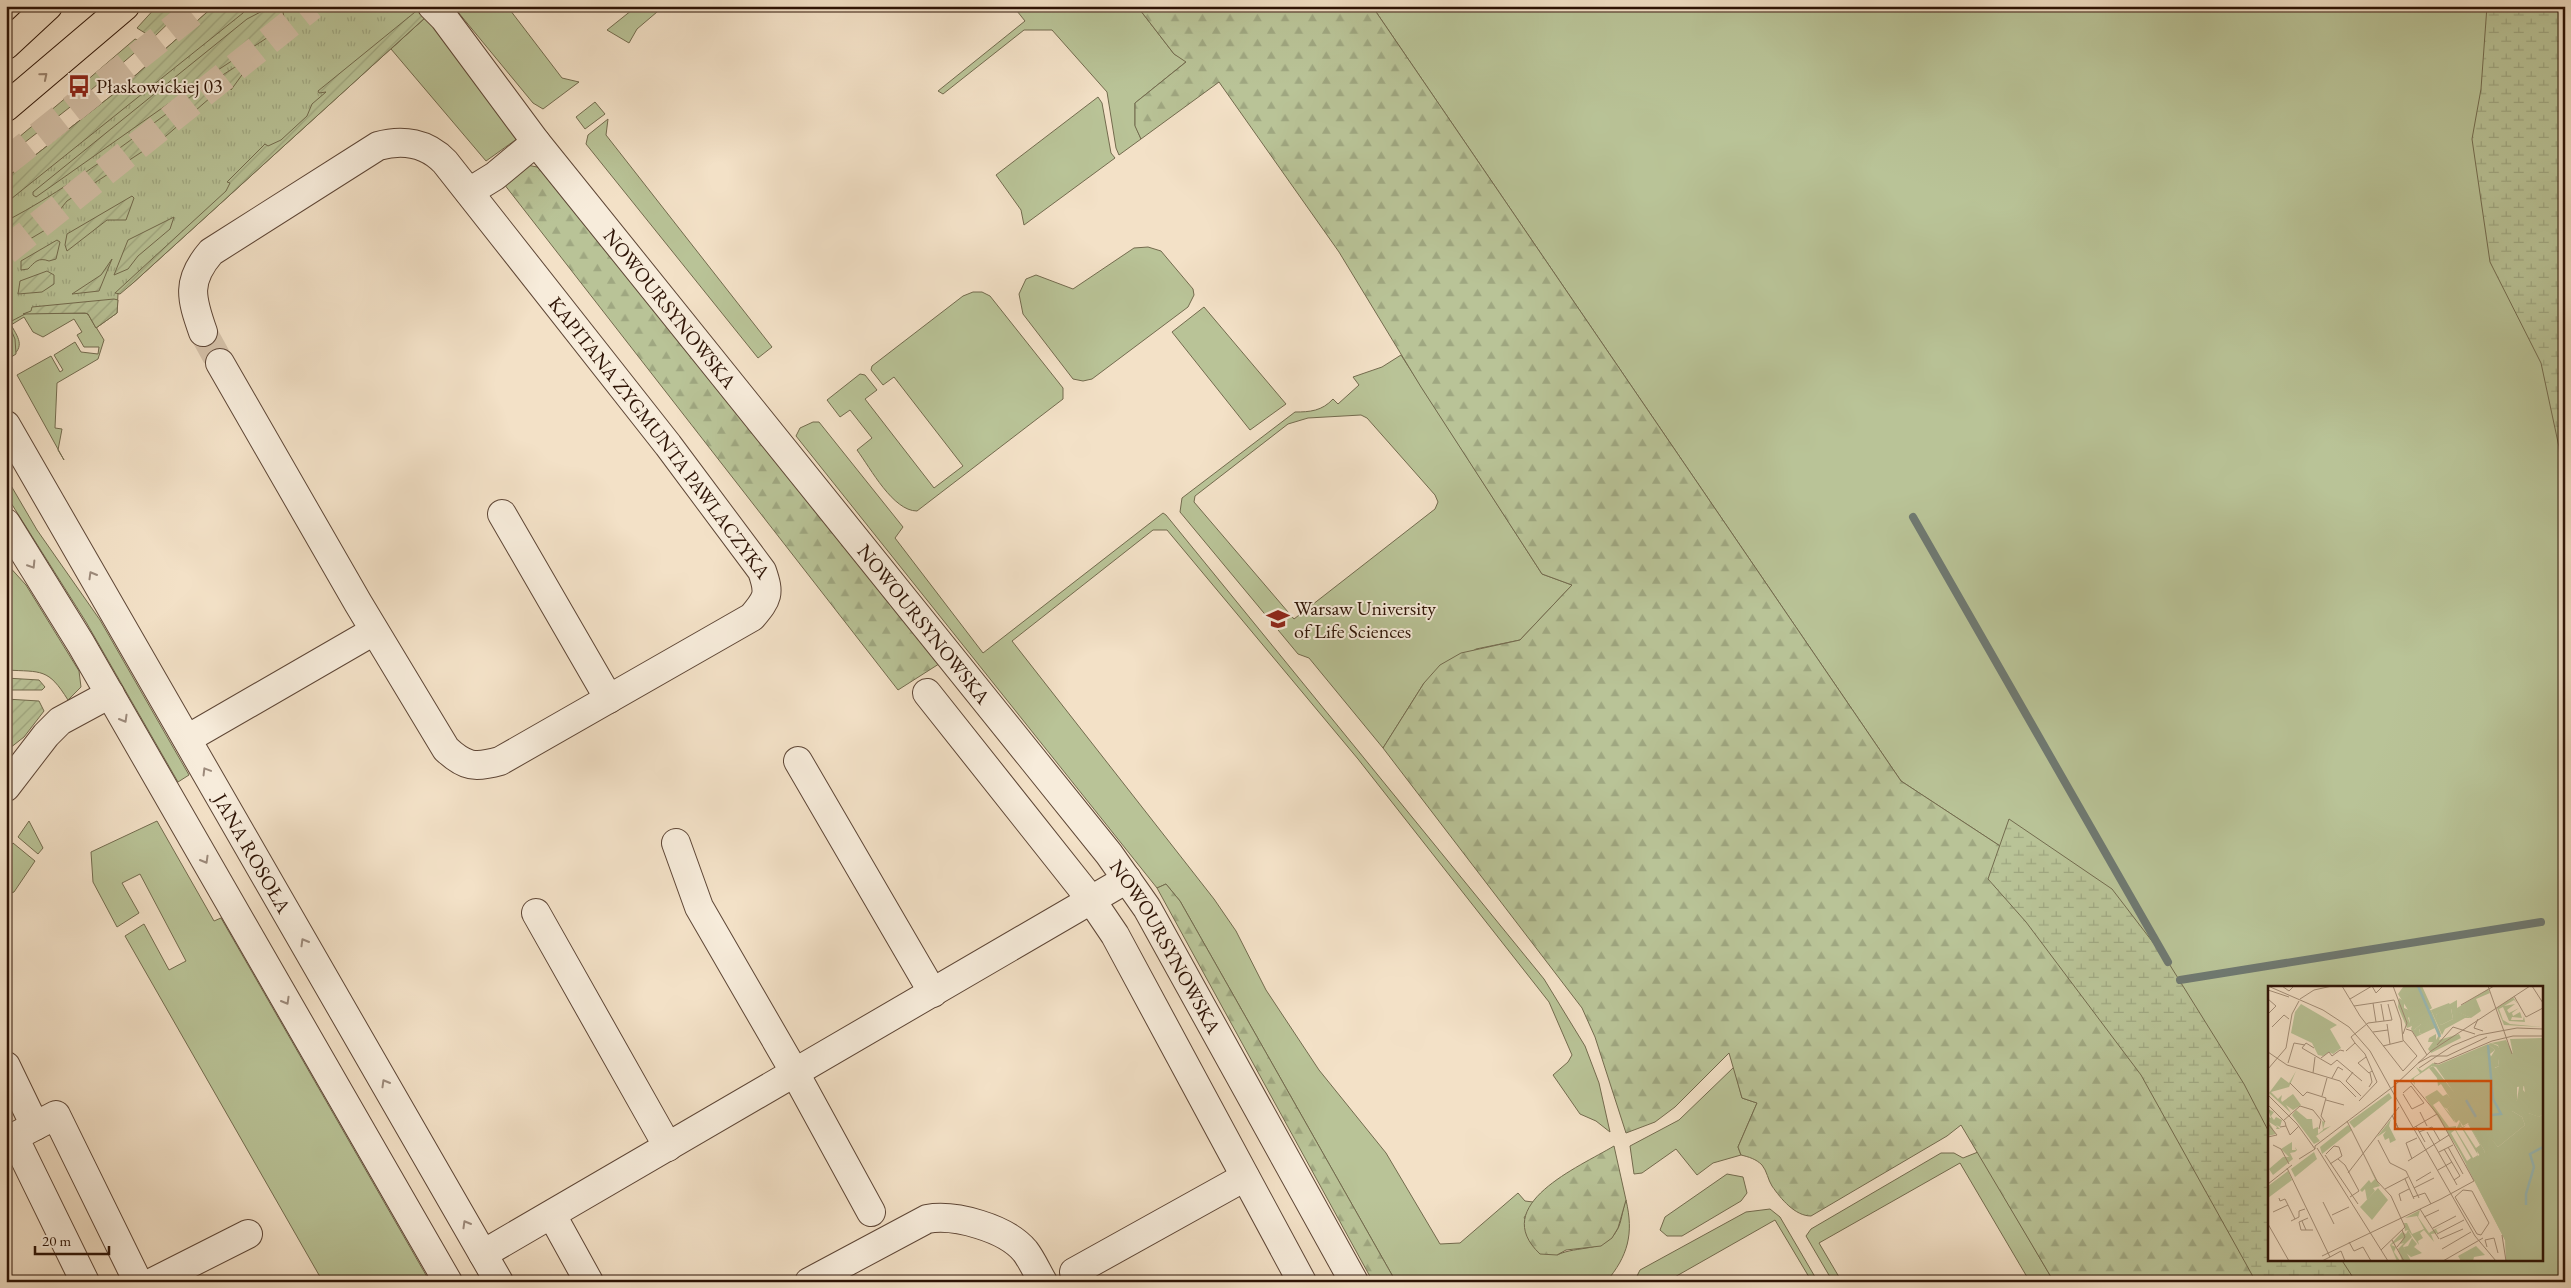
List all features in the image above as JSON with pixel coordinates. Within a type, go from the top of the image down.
[{"type":"main road","points":[[6,45],[48,6]]},
{"type":"main road","points":[[6,107],[125,6]]},
{"type":"street","name":"NOWOURSYNOWSKA","points":[[432,6],[444,18],[536,142],[975,685],[1127,879],[1147,908],[1354,1282]]},
{"type":"street","name":"KAPITANA ZYGMUNTA PAWLACZYKA","points":[[203,332],[191,287],[200,264],[211,252],[378,146],[400,142],[423,146],[446,162],[668,445],[762,571],[767,586],[764,602],[752,617],[500,762],[482,766],[459,762],[446,749],[374,631],[220,363]]},
{"type":"street","points":[[469,192],[495,176],[536,142]]},
{"type":"street","name":"JANA ROSOŁA","points":[[6,425],[499,1282]]},
{"type":"street","points":[[502,514],[609,699]]},
{"type":"street","points":[[6,523],[110,694],[448,1282]]},
{"type":"street","points":[[187,739],[374,631]]},
{"type":"street","points":[[927,693],[1092,901],[1114,935],[1302,1282]]},
{"type":"street","points":[[6,787],[46,735],[60,721],[110,694]]},
{"type":"street","points":[[798,761],[933,994]]},
{"type":"street","points":[[676,843],[699,907],[795,1073],[871,1212]]},
{"type":"street","points":[[483,1254],[933,994],[1127,879]]},
{"type":"street","points":[[536,913],[668,1147]]},
{"type":"street","points":[[6,1066],[35,1126]]},
{"type":"street","points":[[85,1282],[14,1137],[56,1115],[138,1282]]},
{"type":"street","points":[[1074,1272],[1245,1177]]},
{"type":"street","points":[[552,1215],[589,1282]]},
{"type":"street","points":[[809,1282],[927,1219],[943,1216],[958,1218],[1000,1233],[1025,1250],[1043,1282]]},
{"type":"street","points":[[153,1282],[248,1234]]},
{"type":"green space","points":[[157,6],[186,6],[153,38],[137,28]]},
{"type":"green space","points":[[214,6],[419,6],[427,16],[133,283],[118,294],[117,313],[96,328],[88,314],[85,313],[27,313],[8,323],[15,339],[16,354],[8,359],[6,178],[120,89]]},
{"type":"green space","points":[[214,6],[249,6],[243,13],[6,203],[6,178],[120,89]]},
{"type":"green space","points":[[272,6],[282,6],[285,23],[282,28],[192,87],[36,197],[33,195],[33,192],[247,19]]},
{"type":"green space","points":[[453,6],[507,6],[562,78],[579,82],[543,109],[533,103]]},
{"type":"green space","points":[[637,6],[664,6],[637,29],[629,43],[607,30]]},
{"type":"green space","points":[[1013,6],[1137,6],[1174,54],[1187,61],[1135,103],[1135,125],[1141,139],[1119,155],[1116,148],[1107,92],[1052,30],[1024,30],[943,94],[938,91],[1025,21]]},
{"type":"green space","points":[[1137,6],[1372,6],[1901,781],[2061,886],[2268,1255],[2268,1260],[2272,1260],[2317,1282],[2054,1282],[1961,1125],[1947,1136],[1811,1216],[1799,1213],[1789,1206],[1776,1191],[1762,1165],[1750,1157],[1741,1155],[1738,1147],[1757,1103],[1742,1098],[1729,1053],[1675,1107],[1655,1122],[1626,1133],[1595,1037],[1582,1008],[1383,748],[1424,683],[1440,665],[1461,653],[1520,640],[1572,585],[1542,574],[1421,387],[1339,252],[1219,82],[1141,139],[1135,126],[1135,103],[1186,62],[1174,54]]},
{"type":"green space","points":[[1372,6],[2565,6],[2565,1282],[2317,1282],[2302,1260],[2544,1260],[2544,986],[2268,986],[2268,1205],[2061,886],[1901,781]]},
{"type":"green space","points":[[2487,6],[2565,6],[2565,512],[2559,447],[2541,363],[2490,262],[2472,139],[2481,89]]},
{"type":"green space","points":[[420,8],[427,16],[133,283],[120,294],[115,293],[226,191],[230,183],[227,182],[265,144],[268,146],[281,140],[307,116],[312,104],[326,92],[319,93],[318,91]]},
{"type":"green space","points":[[427,16],[521,136],[486,161],[391,49]]},
{"type":"green space","points":[[135,39],[146,43],[91,90],[85,82]]},
{"type":"green space","points":[[250,58],[252,61],[231,90],[230,85],[225,85],[166,136],[67,201],[62,207],[57,223],[25,242],[16,242],[6,249],[6,215],[10,219],[72,182],[219,77]]},
{"type":"green space","points":[[68,96],[74,104],[6,157],[6,148]]},
{"type":"green space","points":[[1098,97],[1102,103],[1111,153],[1115,158],[1024,225],[1021,210],[996,175]]},
{"type":"green space","points":[[595,102],[605,114],[585,129],[576,117]]},
{"type":"green space","points":[[608,119],[606,135],[772,347],[758,358],[586,144],[588,135]]},
{"type":"green space","points":[[527,165],[537,167],[543,172],[942,662],[898,690],[504,184]]},
{"type":"green space","points":[[132,196],[134,198],[126,220],[107,220],[67,251],[65,245],[67,234]]},
{"type":"green space","points":[[174,217],[170,229],[138,256],[128,269],[114,275],[128,240]]},
{"type":"green space","points":[[57,240],[60,242],[56,259],[49,261],[39,260],[28,269],[21,270],[21,261]]},
{"type":"green space","points":[[1148,247],[1161,251],[1193,289],[1194,295],[1188,307],[1092,379],[1083,381],[1073,379],[1023,314],[1019,294],[1026,279],[1036,275],[1073,289],[1134,248]]},
{"type":"green space","points":[[112,259],[99,291],[72,294],[101,275]]},
{"type":"green space","points":[[47,271],[54,275],[54,284],[42,292],[18,294],[20,281]]},
{"type":"green space","points":[[973,292],[982,292],[990,296],[1063,388],[1063,399],[917,511],[908,509],[899,504],[883,488],[857,450],[872,438],[850,410],[840,417],[827,400],[860,374],[865,375],[877,390],[865,399],[934,488],[963,466],[894,377],[883,385],[871,370],[872,366],[963,296]]},
{"type":"green space","points":[[118,300],[117,313],[96,328],[88,314],[85,313],[23,314],[31,311],[32,307]]},
{"type":"green space","points":[[1204,307],[1286,404],[1250,430],[1172,332]]},
{"type":"green space","points":[[27,313],[88,314],[104,340],[98,359],[57,383],[55,428],[62,429],[58,449],[17,375],[51,356],[60,372],[63,370],[54,355],[75,342],[81,352],[98,354],[99,347],[84,347],[77,335],[82,332],[74,319],[43,337],[33,332],[24,317],[11,325],[17,335],[19,347],[8,359],[6,318]]},
{"type":"green space","points":[[1401,355],[1542,574],[1572,585],[1520,640],[1476,649],[1424,683],[1383,748],[1309,658],[1298,654],[1180,512],[1182,498],[1295,412],[1315,410],[1325,406],[1333,399],[1338,404],[1359,385],[1353,377],[1382,367]],"holes":[[[1361,415],[1367,418],[1435,495],[1438,502],[1435,509],[1294,619],[1194,502],[1195,496],[1288,424],[1308,418]]]},
{"type":"green space","points":[[813,422],[819,422],[903,527],[895,538],[983,653],[1163,513],[1166,515],[1544,979],[1585,1046],[1599,1083],[1610,1132],[1596,1121],[1580,1114],[1553,1075],[1568,1062],[1572,1055],[1549,1002],[1358,759],[1167,530],[1153,530],[1012,641],[1214,899],[1236,931],[1266,990],[1319,1070],[1386,1153],[1440,1244],[1460,1243],[1518,1193],[1525,1201],[1533,1202],[1524,1218],[1557,1255],[1606,1242],[1619,1227],[1626,1200],[1629,1224],[1627,1244],[1620,1263],[1606,1282],[1396,1282],[1180,901],[1166,884],[1157,888],[796,436],[800,428]]},
{"type":"green space","points":[[6,477],[37,530],[100,620],[189,775],[178,782],[86,622],[6,495]]},
{"type":"green space","points":[[6,563],[26,585],[79,671],[81,687],[68,700],[55,682],[43,674],[6,670]]},
{"type":"green space","points":[[6,678],[39,680],[45,687],[42,690],[6,690]]},
{"type":"green space","points":[[6,699],[39,701],[44,711],[24,737],[10,748],[6,742]]},
{"type":"green space","points":[[2009,819],[2112,889],[2168,962],[2244,1084],[2268,1130],[2268,1260],[2342,1260],[2356,1282],[2256,1282],[2141,1075],[2026,922],[1988,879]]},
{"type":"green space","points":[[29,821],[43,848],[38,854],[18,837]]},
{"type":"green space","points":[[157,821],[214,921],[221,918],[430,1282],[323,1282],[125,936],[144,924],[169,970],[186,961],[140,874],[122,883],[139,913],[117,927],[93,882],[91,852]]},
{"type":"green space","points":[[13,843],[35,861],[14,892],[6,895],[6,852]]},
{"type":"green space","points":[[1166,884],[1180,901],[1396,1282],[1373,1282],[1157,888]]},
{"type":"green space","points":[[1734,1067],[1742,1098],[1757,1103],[1738,1147],[1741,1155],[1713,1163],[1697,1175],[1676,1149],[1642,1173],[1634,1174],[1630,1146],[1679,1120]]},
{"type":"green space","points":[[1614,1146],[1626,1200],[1618,1228],[1612,1238],[1601,1246],[1566,1250],[1557,1255],[1540,1254],[1527,1236],[1525,1219],[1531,1204],[1561,1176]]},
{"type":"green space","points":[[1978,1152],[2054,1282],[2030,1282],[1960,1163],[1819,1243],[1842,1282],[1833,1282],[1806,1236],[1811,1229],[1941,1153],[1954,1153],[1963,1158]]},
{"type":"green space","points":[[1727,1174],[1743,1177],[1747,1193],[1741,1201],[1682,1236],[1667,1236],[1660,1230],[1665,1217]]},
{"type":"green space","points":[[1770,1209],[1780,1217],[1818,1282],[1812,1282],[1775,1220],[1666,1282],[1634,1282],[1640,1270],[1746,1212]]},
{"type":"waterway","points":[[1913,517],[2168,962]]},
{"type":"waterway","points":[[2180,980],[2541,922]]},
{"type":"tunnel","points":[[6,162],[201,6]]},
{"type":"tunnel","points":[[6,251],[312,6]]},
{"type":"tunnel","points":[[203,332],[220,363]]},
{"type":"place","name":"Płaskowickiej 03","points":[[79,86]]},
{"type":"place","name":"Warsaw University of Life Sciences","points":[[1278,619]]}]
